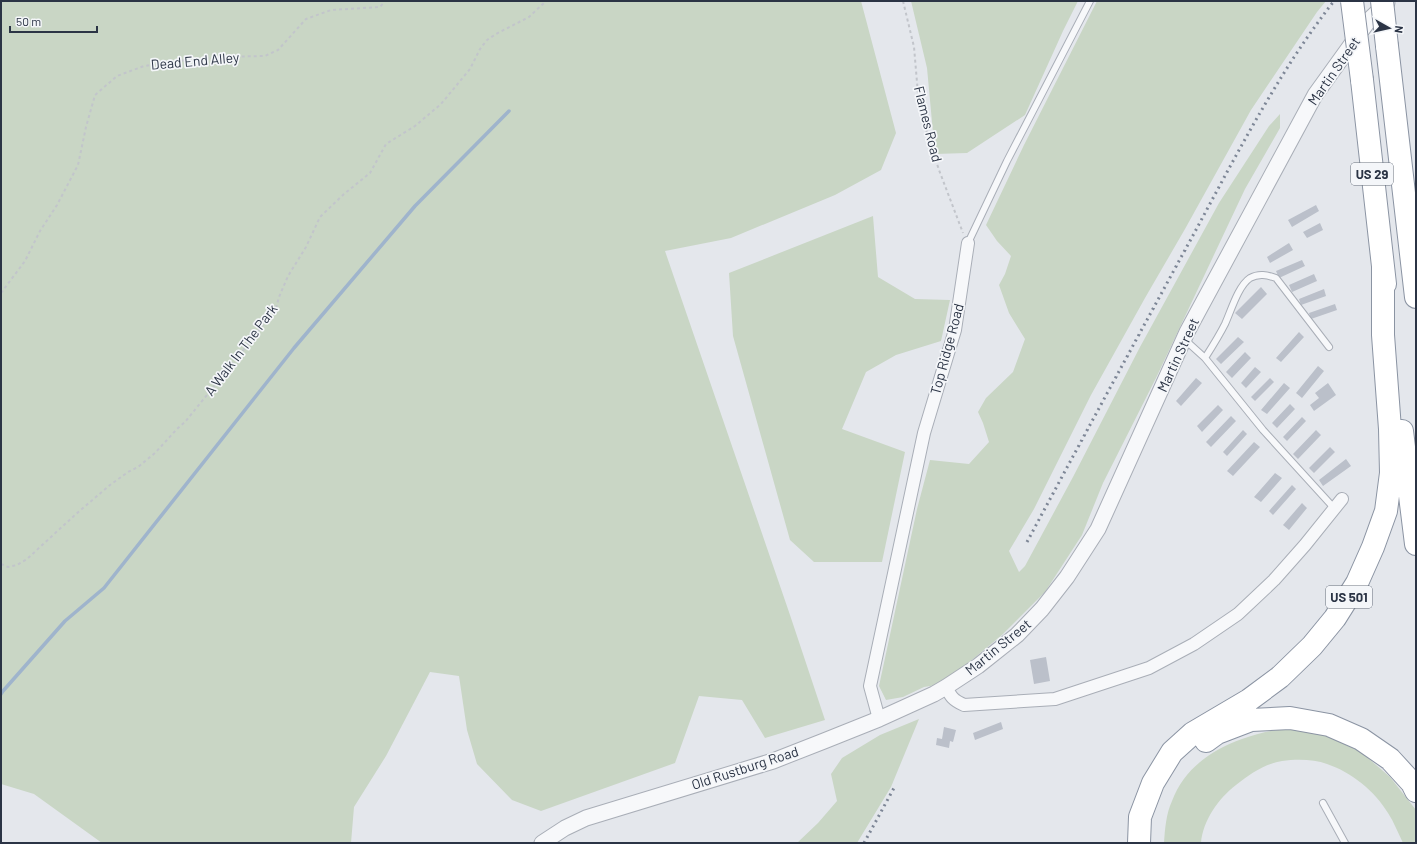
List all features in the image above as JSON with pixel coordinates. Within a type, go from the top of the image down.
[{"type":"highway","name":"US 29","points":[[1352,1],[1416,544]]},
{"type":"highway","name":"US 29","points":[[1382,1],[1416,297]]},
{"type":"highway","points":[[1410,239],[1416,275]]},
{"type":"highway","name":"US 501","points":[[1139,843],[1140,818],[1153,783],[1172,752],[1193,733],[1249,700],[1280,677],[1312,646],[1335,618],[1357,583],[1374,547],[1386,511],[1391,473],[1390,429],[1383,335],[1383,268]]},
{"type":"highway","points":[[1151,843],[1157,806],[1172,776],[1191,752],[1217,733],[1251,720],[1290,718],[1329,725],[1361,739],[1390,759],[1412,783],[1416,791]]},
{"type":"street","name":"Martin Street","points":[[946,687],[978,666],[1017,635],[1042,609],[1068,577],[1098,529],[1184,339],[1315,95],[1369,20],[1389,1]]},
{"type":"street","name":"Top Ridge Road","points":[[879,718],[870,686],[924,433],[955,330],[968,243]]},
{"type":"street","points":[[946,687],[955,701],[964,705],[1055,699],[1149,668],[1194,644],[1238,614],[1274,580],[1342,499]]},
{"type":"street","name":"Old Rustburg Road","points":[[542,843],[565,828],[586,818],[773,761],[879,718],[934,694],[946,687]]},
{"type":"lane","name":"Top Ridge Road","points":[[968,243],[1007,161],[1090,1]]},
{"type":"lane","points":[[1205,358],[1225,324],[1242,286],[1249,279],[1257,275],[1266,274],[1276,278],[1329,347]]},
{"type":"lane","points":[[1184,339],[1205,358],[1263,430],[1334,508]]},
{"type":"lane","points":[[1323,803],[1345,843]]},
{"type":"path","name":"Dead End Alley","points":[[1,293],[25,261],[40,231],[58,205],[78,165],[95,95],[117,76],[144,66],[177,61],[218,57],[265,56],[278,50],[306,19],[331,10],[380,7],[386,1]]},
{"type":"path","name":"A Walk In The Park","points":[[1,564],[8,567],[17,565],[27,559],[110,485],[128,472],[138,467],[155,453],[185,422],[276,308],[288,276],[306,247],[320,217],[344,194],[370,173],[386,144],[415,126],[441,104],[470,69],[480,49],[487,40],[529,17],[546,1]]},
{"type":"path","name":"Flames Road","points":[[903,1],[914,47],[918,94],[927,133],[953,210],[968,243]]},
{"type":"green space","points":[[1,1],[861,1],[896,133],[881,170],[835,195],[731,238],[665,251],[825,720],[765,738],[742,700],[699,696],[675,763],[541,811],[512,800],[477,764],[467,730],[459,676],[430,672],[386,756],[354,807],[351,843],[102,843],[34,794],[1,784]]},
{"type":"green space","points":[[911,1],[1078,1],[1025,115],[967,153],[935,154],[927,68]]},
{"type":"green space","points":[[1097,1],[1326,1],[1251,110],[1091,395],[1034,509],[1009,551],[1019,572],[1025,566],[1140,347],[1219,203],[1269,126],[1280,114],[1280,128],[1245,189],[1156,378],[1103,483],[1082,535],[1045,592],[1002,635],[956,673],[937,685],[924,687],[903,697],[886,700],[879,686],[917,509],[930,460],[969,464],[989,442],[978,412],[986,398],[1013,372],[1025,339],[1009,313],[999,285],[1005,274],[1011,256],[997,241],[986,225],[1024,145]]},
{"type":"green space","points":[[873,216],[878,277],[915,299],[950,300],[941,341],[896,355],[866,372],[842,429],[905,452],[882,562],[814,562],[790,540],[733,336],[729,273]]},
{"type":"green space","points":[[919,719],[891,787],[857,843],[797,843],[818,823],[837,801],[831,774],[842,758],[880,735]]},
{"type":"green space","points":[[1287,729],[1302,729],[1327,736],[1361,752],[1390,777],[1416,810],[1416,843],[1403,843],[1383,805],[1362,783],[1345,772],[1322,762],[1299,760],[1275,762],[1263,767],[1230,790],[1218,803],[1208,818],[1202,834],[1201,843],[1164,843],[1167,816],[1172,801],[1184,779],[1200,762],[1220,749],[1260,733]]},
{"type":"building","points":[[1316,205],[1319,211],[1292,227],[1288,220]]},
{"type":"building","points":[[1320,223],[1323,230],[1307,238],[1303,232]]},
{"type":"building","points":[[1289,243],[1293,250],[1270,263],[1267,257]]},
{"type":"building","points":[[1302,260],[1305,266],[1279,278],[1276,271]]},
{"type":"building","points":[[1314,274],[1317,281],[1292,292],[1289,285]]},
{"type":"building","points":[[1261,287],[1267,294],[1242,319],[1235,313]]},
{"type":"building","points":[[1324,289],[1326,296],[1301,305],[1299,299]]},
{"type":"building","points":[[1335,304],[1337,310],[1311,319],[1309,313]]},
{"type":"building","points":[[1299,332],[1304,337],[1281,362],[1276,358]]},
{"type":"building","points":[[1238,337],[1244,342],[1221,364],[1216,359]]},
{"type":"building","points":[[1245,352],[1251,358],[1232,378],[1226,372]]},
{"type":"building","points":[[1318,366],[1324,371],[1302,398],[1296,393]]},
{"type":"building","points":[[1255,367],[1261,372],[1246,388],[1241,383]]},
{"type":"building","points":[[1196,378],[1202,383],[1181,406],[1176,401]]},
{"type":"building","points":[[1270,378],[1274,382],[1255,401],[1251,397]]},
{"type":"building","points":[[1284,383],[1290,388],[1267,414],[1261,410]]},
{"type":"building","points":[[1328,383],[1336,395],[1314,411],[1310,405],[1319,398],[1315,393]]},
{"type":"building","points":[[1290,404],[1295,409],[1277,428],[1272,423]]},
{"type":"building","points":[[1218,405],[1223,410],[1202,432],[1197,426]]},
{"type":"building","points":[[1231,416],[1236,421],[1211,447],[1206,442]]},
{"type":"building","points":[[1302,417],[1306,421],[1287,441],[1283,437]]},
{"type":"building","points":[[1243,430],[1247,434],[1227,456],[1223,452]]},
{"type":"building","points":[[1316,430],[1321,435],[1298,459],[1293,454]]},
{"type":"building","points":[[1254,442],[1260,447],[1233,476],[1227,471]]},
{"type":"building","points":[[1330,447],[1335,452],[1314,473],[1309,468]]},
{"type":"building","points":[[1346,459],[1351,466],[1323,486],[1319,480]]},
{"type":"building","points":[[1275,473],[1282,478],[1261,502],[1254,497]]},
{"type":"building","points":[[1292,485],[1296,489],[1273,515],[1269,511]]},
{"type":"building","points":[[1302,503],[1307,508],[1289,530],[1283,525]]},
{"type":"building","points":[[1046,657],[1050,681],[1034,684],[1030,660]]},
{"type":"building","points":[[1001,722],[1003,729],[975,740],[973,733]]},
{"type":"building","points":[[944,727],[956,730],[953,742],[950,741],[949,748],[936,745],[937,738],[942,739]]},
{"type":"waterway","points":[[1,694],[65,621],[104,588],[294,348],[415,206],[509,111]]},
{"type":"railway","points":[[1027,542],[1224,178],[1275,87],[1313,29],[1334,1]]},
{"type":"railway","points":[[864,843],[894,788]]}]
